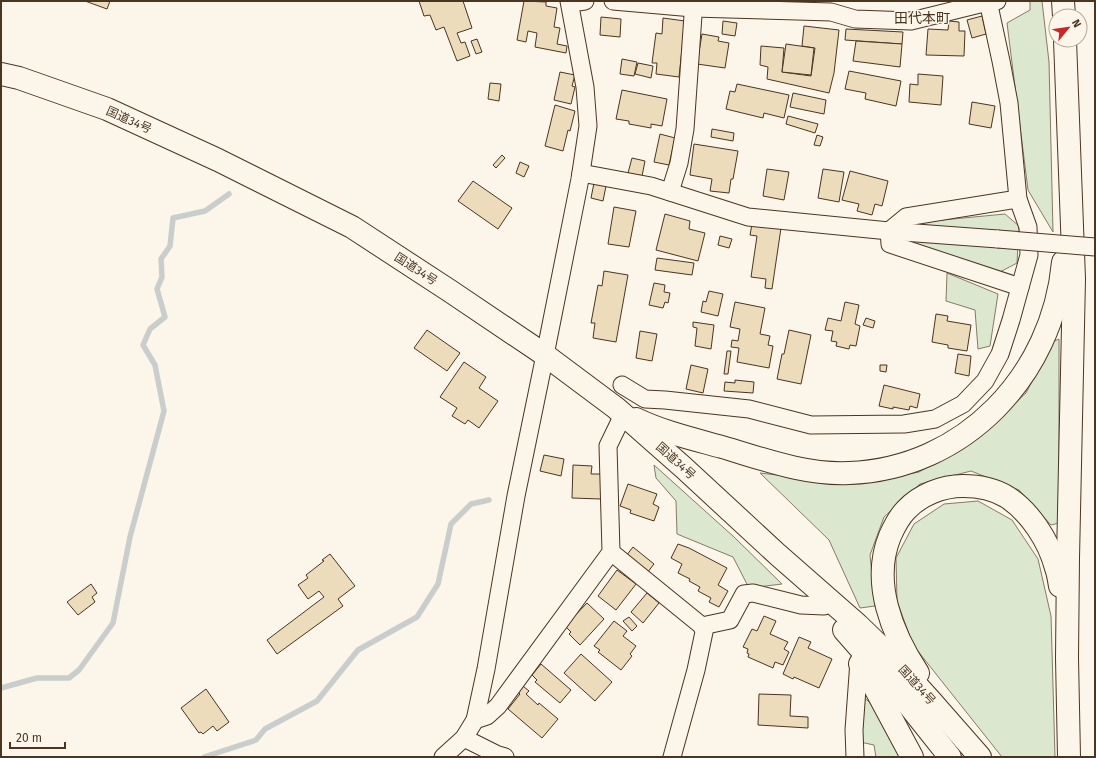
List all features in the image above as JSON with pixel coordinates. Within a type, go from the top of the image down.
[{"type":"highway","points":[[1065,48],[1074,279],[1068,558],[1067,658],[1069,757]]},
{"type":"highway","name":"国道34号","points":[[1,74],[20,78],[107,109],[218,160],[352,227],[545,355],[619,412],[684,468],[777,554],[858,625],[894,660],[931,700],[980,757]]},
{"type":"highway","points":[[619,412],[669,432],[814,472],[848,473],[879,470],[908,463],[933,452],[958,439],[982,422],[1004,401],[1034,359],[1056,303],[1063,265],[1070,185]]},
{"type":"highway","points":[[980,757],[917,672],[899,639],[886,604],[883,583],[883,562],[887,543],[894,526],[905,510],[920,499],[936,491],[952,486],[971,486],[989,490],[1006,496],[1022,509],[1036,526],[1047,544],[1056,567],[1062,596],[1067,658]]},
{"type":"highway","name":"国道34号","points":[[777,554],[895,688],[950,757]]},
{"type":"highway","points":[[827,610],[875,688],[912,757]]},
{"type":"street","points":[[613,1],[830,12],[855,19],[911,21],[991,1],[1008,103],[1018,200],[1028,227],[1029,256],[1000,354],[985,380],[963,404],[935,418],[904,424],[811,425],[749,409],[645,399],[622,385]]},
{"type":"street","points":[[443,757],[464,738],[475,720],[516,496],[581,172],[588,126],[575,2]]},
{"type":"street","points":[[670,192],[679,163],[685,129],[693,5]]},
{"type":"street","points":[[581,172],[652,186],[748,217],[889,232],[1095,247]]},
{"type":"street","points":[[889,232],[906,217],[1018,200]]},
{"type":"street","points":[[889,232],[890,244],[1020,287]]},
{"type":"street","points":[[475,720],[487,716],[498,706],[611,552],[608,446],[619,412]]},
{"type":"street","points":[[611,552],[702,626],[704,632],[696,670],[672,757]]},
{"type":"street","points":[[702,626],[730,620],[744,594],[753,593],[827,610]]},
{"type":"street","points":[[855,757],[854,730],[859,661]]},
{"type":"street","points":[[464,738],[505,757]]},
{"type":"green space","points":[[1030,1],[1042,1],[1049,62],[1053,232],[1028,190],[1007,23],[1030,10]]},
{"type":"green space","points":[[1005,214],[1019,226],[1017,263],[998,273],[904,241],[911,223]]},
{"type":"green space","points":[[947,273],[998,294],[990,346],[978,349],[975,310],[946,301]]},
{"type":"green space","points":[[1059,339],[1059,523],[1051,525],[1019,490],[971,471],[920,484],[884,517],[870,555],[875,606],[860,608],[829,540],[760,473],[853,484],[919,472],[979,436],[1026,393],[1052,342]]},
{"type":"green space","points":[[654,465],[734,537],[782,584],[749,588],[733,557],[677,534],[676,501],[656,478]]},
{"type":"green space","points":[[978,501],[1012,520],[1038,559],[1051,616],[1055,757],[1002,757],[913,645],[897,601],[896,558],[914,524],[944,504]]},
{"type":"green space","points":[[861,695],[881,712],[903,757],[876,757],[874,745],[860,742]]},
{"type":"building","points":[[85,1],[110,1],[107,9]]},
{"type":"building","points":[[419,1],[463,1],[472,28],[457,33],[461,43],[465,42],[470,56],[457,61],[444,27],[436,30],[430,15],[424,16]]},
{"type":"building","points":[[524,1],[546,2],[546,6],[557,8],[554,27],[560,28],[557,44],[567,46],[566,53],[535,47],[537,33],[528,31],[526,42],[517,40]]},
{"type":"building","points":[[982,16],[986,34],[972,38],[967,20]]},
{"type":"building","points":[[601,17],[621,19],[620,37],[600,35]]},
{"type":"building","points":[[663,18],[685,21],[679,77],[656,74],[657,63],[652,63],[656,33],[662,34]]},
{"type":"building","points":[[723,21],[737,23],[735,36],[722,34]]},
{"type":"building","points":[[949,21],[959,22],[959,31],[965,31],[964,56],[926,55],[928,29],[948,30]]},
{"type":"building","points":[[804,26],[839,30],[834,73],[829,93],[767,79],[768,67],[760,65],[761,46],[784,48],[782,72],[811,76],[815,48],[802,46]]},
{"type":"building","points":[[846,29],[903,32],[902,44],[845,40]]},
{"type":"building","points":[[702,34],[719,37],[718,41],[729,43],[725,68],[697,64]]},
{"type":"building","points":[[477,39],[482,52],[476,54],[471,41]]},
{"type":"building","points":[[856,41],[902,44],[900,67],[853,61]]},
{"type":"building","points":[[786,44],[814,48],[811,75],[782,72]]},
{"type":"building","points":[[622,59],[637,62],[634,76],[620,74]]},
{"type":"building","points":[[638,63],[653,66],[651,78],[635,74]]},
{"type":"building","points":[[849,71],[901,81],[896,106],[865,99],[866,93],[845,89]]},
{"type":"building","points":[[560,72],[575,75],[572,86],[575,87],[571,104],[554,100]]},
{"type":"building","points":[[918,74],[943,76],[941,105],[909,102],[910,84],[918,85]]},
{"type":"building","points":[[490,83],[501,84],[499,101],[488,99]]},
{"type":"building","points":[[737,84],[789,95],[784,118],[764,113],[763,118],[726,109],[730,91],[735,92]]},
{"type":"building","points":[[622,90],[667,99],[662,126],[651,124],[651,128],[629,124],[629,121],[616,119]]},
{"type":"building","points":[[793,93],[826,100],[824,114],[790,107]]},
{"type":"building","points":[[972,102],[995,106],[991,128],[969,124]]},
{"type":"building","points":[[555,105],[575,111],[570,131],[568,130],[563,151],[545,146]]},
{"type":"building","points":[[788,116],[818,124],[815,133],[786,124]]},
{"type":"building","points":[[712,129],[734,133],[733,141],[711,137]]},
{"type":"building","points":[[660,134],[675,138],[669,165],[654,162]]},
{"type":"building","points":[[817,135],[823,137],[820,146],[814,145]]},
{"type":"building","points":[[694,144],[738,151],[729,193],[710,191],[712,179],[690,175]]},
{"type":"building","points":[[502,155],[505,158],[496,168],[493,165]]},
{"type":"building","points":[[632,158],[645,161],[642,176],[628,173]]},
{"type":"building","points":[[520,162],[529,166],[524,177],[516,173]]},
{"type":"building","points":[[767,169],[789,172],[784,200],[763,196]]},
{"type":"building","points":[[823,169],[844,172],[839,202],[818,198]]},
{"type":"building","points":[[850,171],[888,181],[882,206],[875,204],[872,215],[857,211],[859,204],[842,200]]},
{"type":"building","points":[[473,181],[512,208],[498,229],[458,201]]},
{"type":"building","points":[[594,183],[606,186],[603,201],[591,198]]},
{"type":"building","points":[[614,207],[636,211],[629,247],[608,244]]},
{"type":"building","points":[[665,214],[690,221],[689,229],[705,233],[698,261],[656,250]]},
{"type":"building","points":[[752,224],[781,228],[772,289],[765,288],[766,279],[751,277],[757,236],[750,235]]},
{"type":"building","points":[[720,236],[732,239],[729,248],[718,245]]},
{"type":"building","points":[[657,258],[694,263],[692,275],[655,270]]},
{"type":"building","points":[[604,271],[628,275],[616,342],[593,338],[595,323],[591,323],[598,285],[602,286]]},
{"type":"building","points":[[654,283],[665,285],[664,292],[670,293],[668,303],[665,302],[663,308],[649,305]]},
{"type":"building","points":[[709,291],[723,294],[718,316],[701,312],[703,301],[706,302]]},
{"type":"building","points":[[735,302],[765,308],[760,334],[770,336],[768,345],[773,346],[769,368],[737,362],[739,348],[731,347],[732,340],[738,341],[740,329],[730,327]]},
{"type":"building","points":[[845,302],[859,305],[855,324],[860,326],[856,346],[850,345],[849,349],[836,346],[837,342],[831,341],[833,331],[825,330],[828,318],[841,321]]},
{"type":"building","points":[[936,314],[948,316],[947,321],[971,325],[967,351],[948,348],[948,345],[932,342]]},
{"type":"building","points":[[866,318],[875,321],[873,328],[863,325]]},
{"type":"building","points":[[693,322],[714,325],[711,349],[695,346],[697,328],[693,327]]},
{"type":"building","points":[[427,330],[460,353],[447,371],[414,348]]},
{"type":"building","points":[[789,330],[811,335],[801,384],[777,379]]},
{"type":"building","points":[[640,331],[657,334],[652,361],[636,358]]},
{"type":"building","points":[[727,351],[731,351],[728,374],[724,374]]},
{"type":"building","points":[[958,354],[971,356],[969,376],[955,373]]},
{"type":"building","points":[[464,362],[486,377],[479,388],[498,401],[479,428],[468,420],[465,424],[452,416],[457,408],[440,397]]},
{"type":"building","points":[[691,365],[708,369],[703,393],[686,389]]},
{"type":"building","points":[[880,365],[887,365],[886,372],[880,371]]},
{"type":"building","points":[[735,380],[754,382],[753,393],[724,391],[725,382],[735,383]]},
{"type":"building","points":[[884,385],[920,394],[917,408],[910,406],[909,410],[879,406]]},
{"type":"building","points":[[544,455],[564,459],[561,476],[540,471]]},
{"type":"building","points":[[573,465],[592,466],[591,474],[602,474],[601,499],[572,498]]},
{"type":"building","points":[[628,484],[657,494],[653,504],[659,507],[654,521],[630,513],[631,510],[620,506]]},
{"type":"building","points":[[678,544],[689,548],[727,568],[718,585],[728,591],[719,607],[709,602],[711,598],[698,591],[700,587],[689,581],[690,579],[678,573],[682,564],[671,558]]},
{"type":"building","points":[[633,547],[654,564],[647,573],[626,556]]},
{"type":"building","points":[[330,554],[355,586],[338,599],[343,606],[277,654],[267,640],[324,597],[319,591],[308,599],[298,585],[308,578],[306,575],[324,561],[322,560]]},
{"type":"building","points":[[617,570],[636,584],[616,610],[598,596]]},
{"type":"building","points":[[91,584],[97,593],[92,597],[95,602],[78,615],[67,602]]},
{"type":"building","points":[[647,593],[659,603],[643,623],[631,612]]},
{"type":"building","points":[[587,603],[604,619],[580,645],[569,634],[571,632],[565,626]]},
{"type":"building","points":[[764,616],[776,621],[770,634],[788,642],[784,649],[789,652],[783,665],[775,662],[773,668],[748,657],[748,649],[743,647],[752,629],[757,631]]},
{"type":"building","points":[[629,617],[637,626],[632,631],[623,621]]},
{"type":"building","points":[[614,621],[627,631],[623,636],[636,646],[630,654],[632,656],[621,670],[598,652],[600,650],[594,646]]},
{"type":"building","points":[[799,637],[811,642],[808,648],[832,659],[819,688],[783,674]]},
{"type":"building","points":[[581,654],[612,682],[595,701],[564,673]]},
{"type":"building","points":[[541,664],[571,690],[560,703],[535,682],[537,680],[532,675]]},
{"type":"building","points":[[523,686],[529,691],[526,694],[538,705],[539,703],[558,719],[542,738],[508,709],[520,694],[518,692]]},
{"type":"building","points":[[206,689],[229,722],[217,731],[213,726],[203,734],[201,732],[199,733],[181,708]]},
{"type":"building","points":[[759,694],[791,695],[790,716],[808,717],[808,728],[758,725]]},
{"type":"waterway","points":[[1,688],[37,678],[69,678],[79,670],[113,623],[130,537],[164,411],[155,365],[143,345],[150,329],[165,317],[157,289],[162,277],[161,259],[170,246],[173,218],[205,211],[229,194]]},
{"type":"waterway","points":[[204,757],[256,740],[265,729],[317,701],[358,650],[417,617],[438,584],[451,524],[471,504],[489,500]]},
{"type":"district","name":"田代本町","points":[[922,18]]}]
